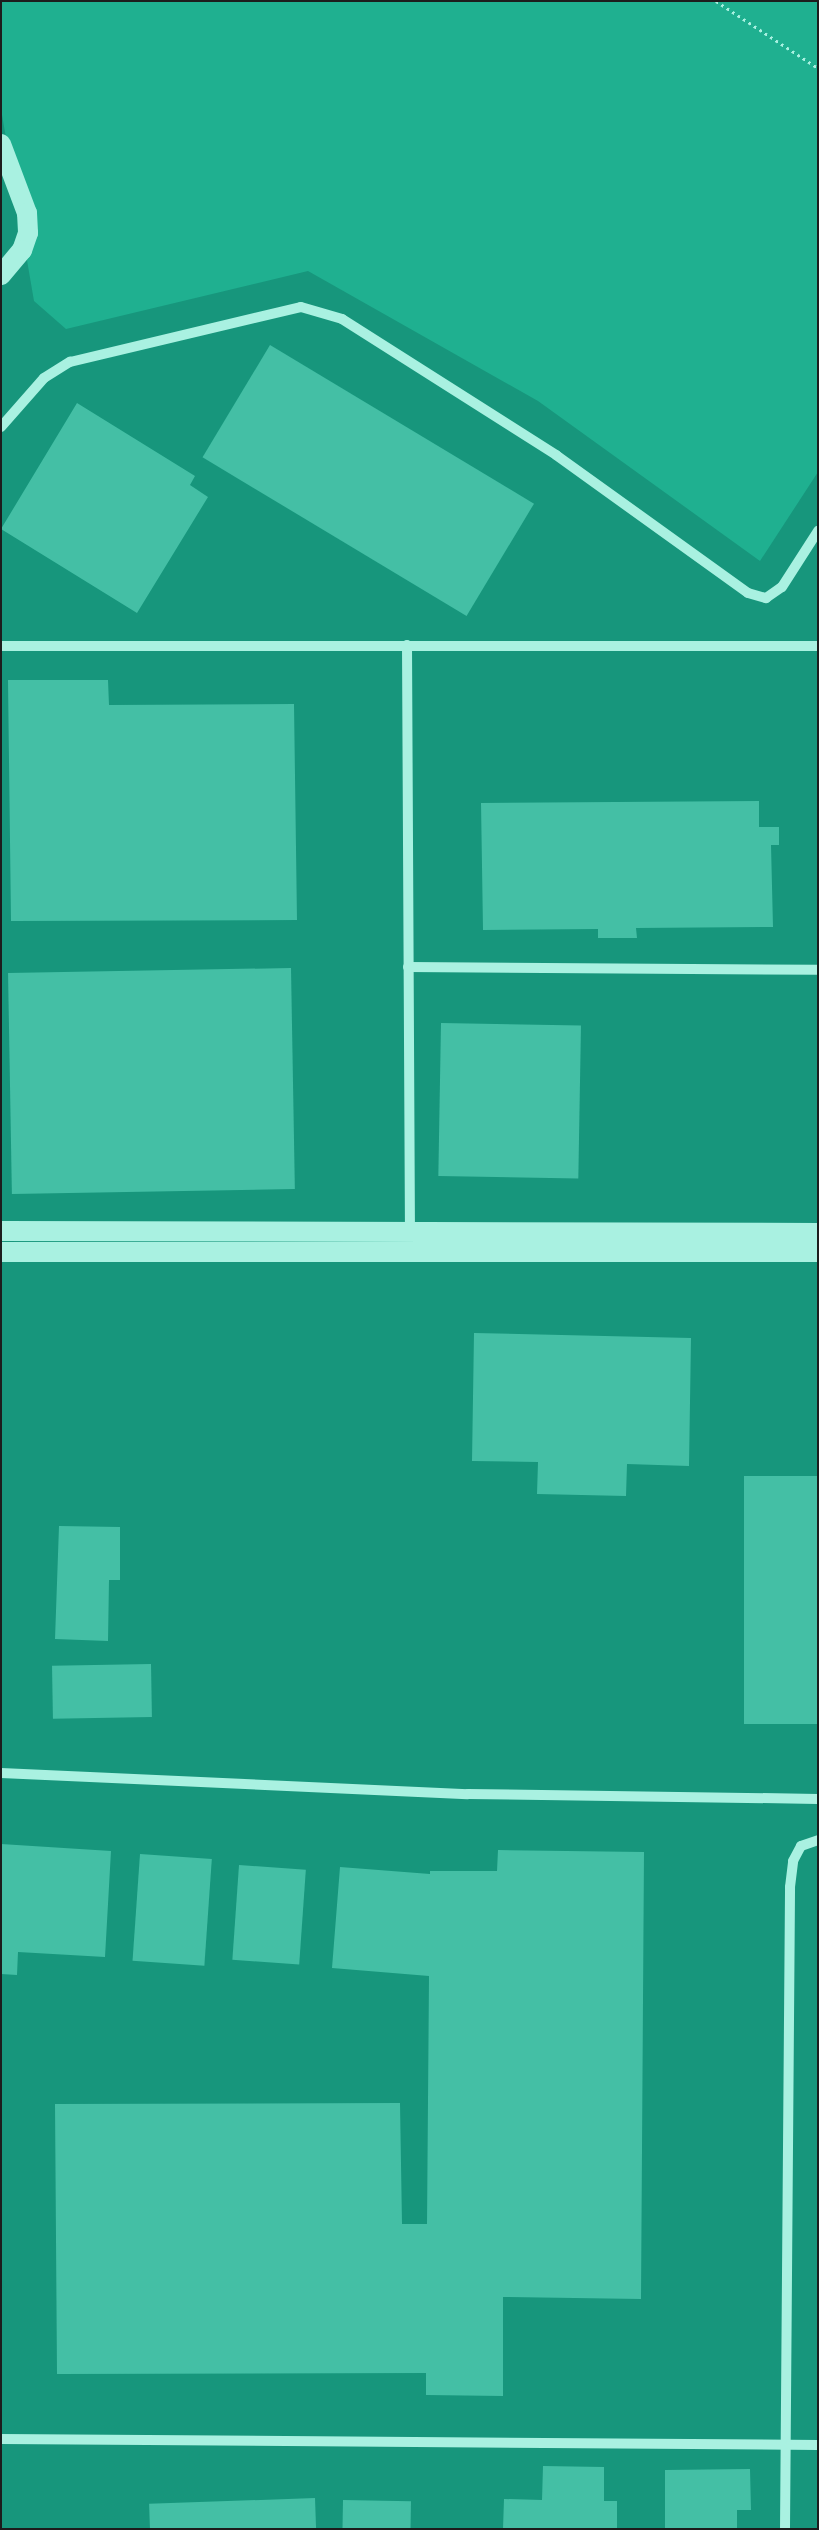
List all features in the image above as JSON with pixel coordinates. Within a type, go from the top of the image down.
[{"type":"street","points":[[1,144],[27,213],[28,233],[22,250],[1,275]]},
{"type":"street","points":[[1,1231],[818,1233]]},
{"type":"street","points":[[1,1252],[818,1252]]},
{"type":"lane","points":[[1,427],[44,378],[70,362],[301,307],[342,319],[556,455],[748,593],[766,598],[782,586],[818,532]]},
{"type":"lane","points":[[407,645],[410,1233]]},
{"type":"lane","points":[[1,646],[818,646]]},
{"type":"lane","points":[[408,967],[818,970]]},
{"type":"lane","points":[[1,1773],[351,1790],[818,1799]]},
{"type":"lane","points":[[785,2529],[783,2445],[790,1887],[793,1861],[801,1846],[818,1840]]},
{"type":"lane","points":[[1,2439],[818,2445]]},
{"type":"path","points":[[716,1],[818,68]]},
{"type":"green space","points":[[1,1],[818,1],[818,472],[760,561],[538,401],[308,271],[66,329],[34,301],[1,109]]},
{"type":"building","points":[[270,345],[534,504],[467,616],[203,457]]},
{"type":"building","points":[[77,403],[195,476],[190,485],[208,497],[137,613],[1,529]]},
{"type":"building","points":[[8,680],[108,680],[109,705],[294,704],[297,920],[11,921]]},
{"type":"building","points":[[759,801],[759,827],[779,827],[779,845],[771,845],[773,927],[636,928],[637,938],[598,938],[598,929],[483,930],[481,803]]},
{"type":"building","points":[[291,968],[295,1189],[12,1194],[8,973]]},
{"type":"building","points":[[441,1023],[581,1025],[578,1178],[438,1176]]},
{"type":"building","points":[[474,1333],[691,1338],[689,1466],[627,1464],[626,1496],[537,1494],[538,1462],[472,1461]]},
{"type":"building","points":[[744,1476],[818,1476],[818,1724],[744,1724]]},
{"type":"building","points":[[59,1526],[120,1527],[120,1580],[109,1580],[108,1641],[55,1639]]},
{"type":"building","points":[[151,1664],[152,1717],[53,1719],[52,1666]]},
{"type":"building","points":[[1,1844],[111,1851],[105,1957],[18,1952],[17,1975],[1,1974]]},
{"type":"building","points":[[498,1850],[644,1852],[641,2299],[503,2297],[503,2396],[426,2395],[426,2373],[57,2374],[55,2104],[400,2103],[402,2224],[427,2224],[429,1976],[332,1968],[340,1867],[430,1874],[430,1871],[497,1871]]},
{"type":"building","points":[[140,1854],[212,1859],[204,1966],[133,1961]]},
{"type":"building","points":[[239,1865],[306,1870],[299,1964],[232,1960]]},
{"type":"building","points":[[543,2466],[604,2467],[604,2501],[617,2501],[617,2529],[503,2529],[504,2499],[542,2500]]},
{"type":"building","points":[[750,2469],[751,2510],[737,2510],[737,2529],[665,2529],[665,2470]]},
{"type":"building","points":[[315,2498],[316,2529],[150,2529],[149,2504]]},
{"type":"building","points":[[343,2500],[411,2501],[411,2529],[342,2529]]}]
